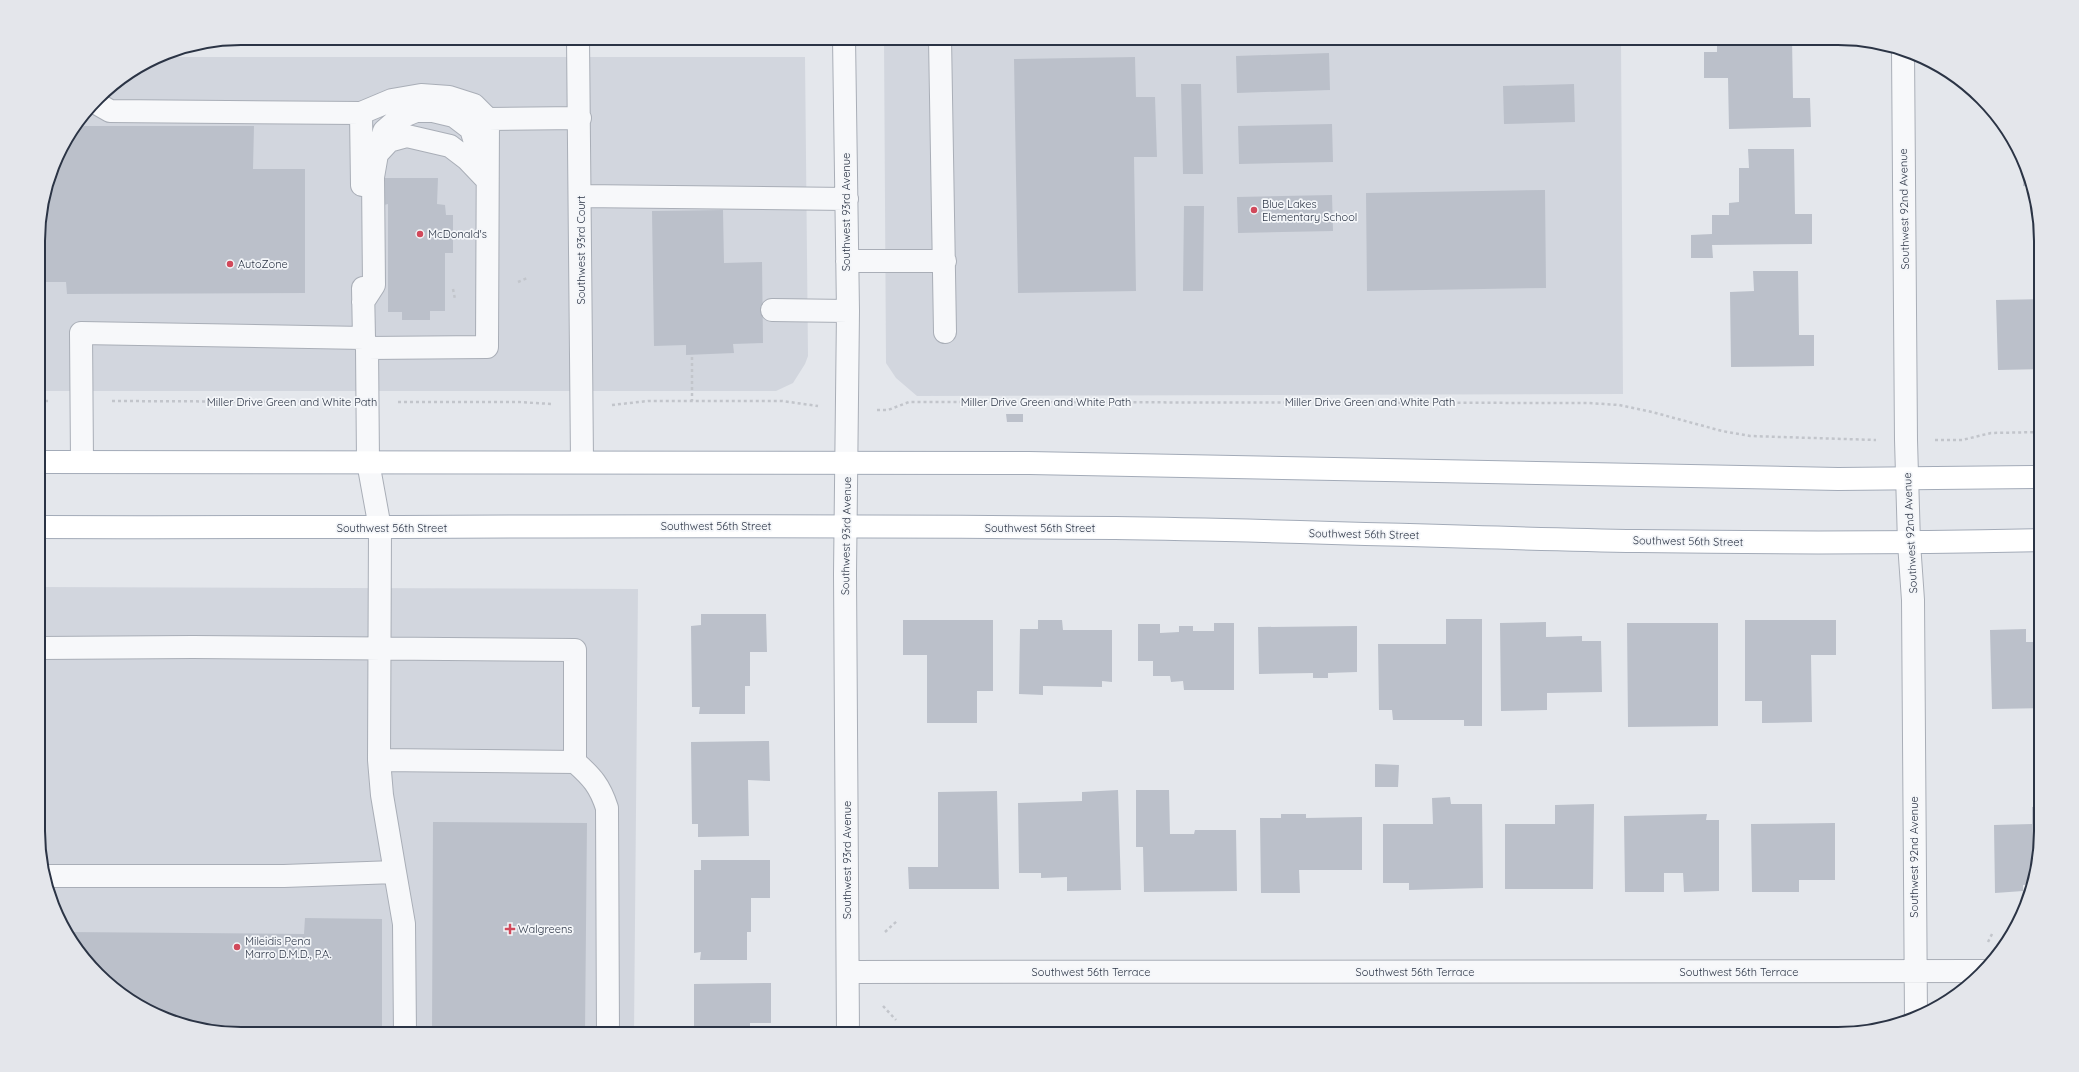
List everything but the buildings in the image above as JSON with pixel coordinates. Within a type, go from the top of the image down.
[{"type":"main road","points":[[45,462],[847,462],[1076,464],[1585,476],[1907,479],[2034,477]]},
{"type":"main road","name":"Southwest 56th Street","points":[[45,527],[1118,528],[1638,541],[1909,543],[2034,540]]},
{"type":"street","name":"Southwest 93rd Court","points":[[578,45],[581,196],[582,461]]},
{"type":"street","name":"Southwest 93rd Avenue","points":[[844,45],[848,311],[845,574],[848,1027]]},
{"type":"street","points":[[940,45],[945,332]]},
{"type":"street","name":"Southwest 92nd Avenue","points":[[1903,56],[1907,479],[1913,600],[1916,1011]]},
{"type":"street","points":[[100,106],[110,111],[360,113],[392,100],[421,95],[449,97],[474,105],[488,119],[580,118]]},
{"type":"street","points":[[364,302],[374,285],[373,177],[377,154],[384,131],[398,118],[416,111],[433,111],[454,116],[471,129],[487,180]]},
{"type":"street","points":[[360,113],[364,302],[368,402],[368,462],[380,528],[379,760],[382,795],[404,924],[405,1027]]},
{"type":"street","points":[[82,462],[81,333],[487,347],[488,119]]},
{"type":"street","points":[[377,154],[389,141],[408,136],[428,140],[450,146],[467,159],[487,180]]},
{"type":"street","points":[[581,196],[847,199]]},
{"type":"street","points":[[847,261],[945,261]]},
{"type":"street","points":[[772,310],[848,311]]},
{"type":"street","points":[[45,648],[380,648],[575,650],[574,762]]},
{"type":"street","points":[[379,760],[574,762],[592,777],[602,791],[607,808],[608,1027]]},
{"type":"street","points":[[51,876],[277,876],[395,872]]},
{"type":"street","name":"Southwest 56th Terrace","points":[[848,972],[1974,971]]},
{"type":"path","points":[[692,357],[692,401]]},
{"type":"path","name":"Miller Drive Green and White Path","points":[[45,401],[519,402],[546,404]]},
{"type":"path","points":[[621,405],[648,401],[782,401],[810,406]]},
{"type":"path","name":"Miller Drive Green and White Path","points":[[888,410],[909,402],[1589,403],[1619,406],[1652,412],[1722,431],[1750,436],[1850,440]]},
{"type":"path","points":[[1962,440],[1991,432],[2034,432]]},
{"type":"path","points":[[885,932],[897,921]]},
{"type":"path","points":[[883,1006],[896,1020]]},
{"type":"shaded area","name":"Blue Lakes Elementary School","points":[[884,45],[1621,45],[1623,394],[917,396],[896,378],[886,363]]},
{"type":"shaded area","points":[[173,57],[805,57],[808,356],[805,364],[793,383],[776,391],[45,391],[45,229],[55,178],[71,143],[94,112],[112,94],[132,78],[143,71]]},
{"type":"shaded area","points":[[45,587],[638,589],[634,1027],[229,1027],[203,1023],[178,1017],[143,1001],[132,994],[112,978],[94,960],[71,929],[55,894],[45,843]]},
{"type":"place","name":"Blue Lakes Elementary School","points":[[1254,210]]},
{"type":"place","name":"McDonald's","points":[[420,234]]},
{"type":"place","name":"AutoZone","points":[[230,264]]},
{"type":"place","name":"Walgreens","points":[[510,929]]},
{"type":"place","name":"Mileidis Pena Marro D.M.D., P.A.","points":[[237,947]]}]
